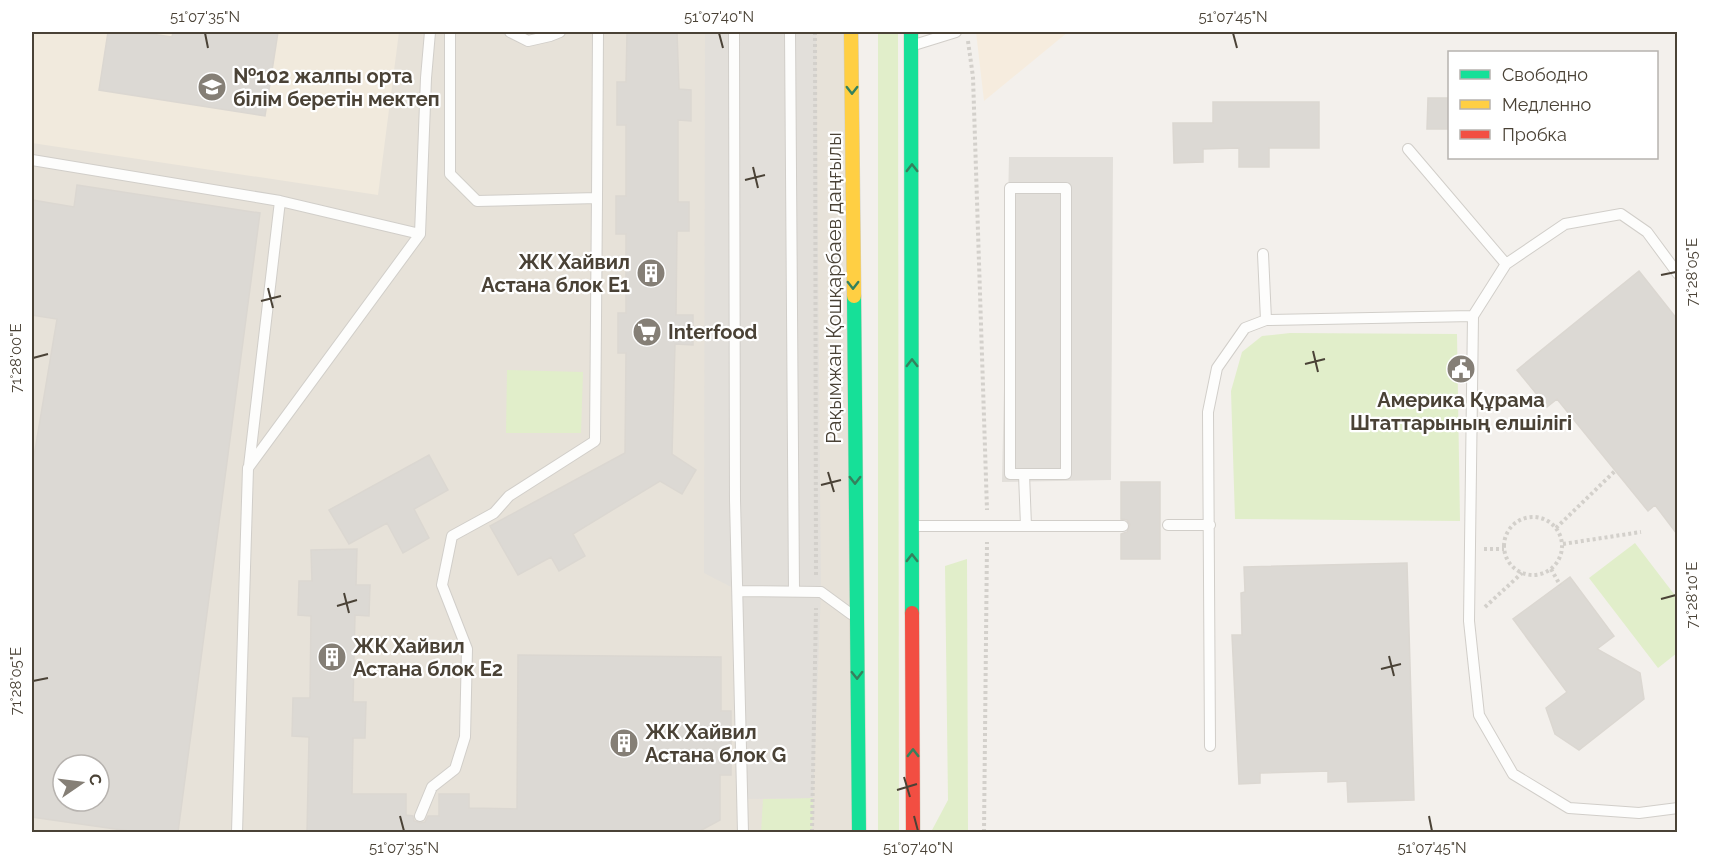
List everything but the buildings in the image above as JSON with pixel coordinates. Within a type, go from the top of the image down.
[{"type":"main road","name":"Рақымжан Қошқарбаев даңғылы","points":[[851,32],[859,832]]},
{"type":"main road","points":[[911,32],[913,832]]},
{"type":"lane","points":[[248,468],[420,234],[430,32]]},
{"type":"lane","points":[[450,32],[450,174],[477,201],[597,198]]},
{"type":"lane","points":[[510,32],[528,41],[560,32]]},
{"type":"lane","points":[[420,816],[432,787],[455,770],[465,737],[468,649],[441,585],[452,536],[494,513],[509,495],[595,441],[598,32]]},
{"type":"lane","points":[[734,32],[735,500],[743,832]]},
{"type":"lane","points":[[790,32],[794,591]]},
{"type":"lane","points":[[911,46],[956,32]]},
{"type":"lane","points":[[1408,149],[1506,264]]},
{"type":"lane","points":[[32,160],[280,201],[420,234]]},
{"type":"lane","points":[[1010,188],[1066,188],[1066,474],[1024,474],[1010,474],[1010,188]]},
{"type":"lane","points":[[237,832],[248,468],[280,201]]},
{"type":"lane","points":[[1677,274],[1647,232],[1621,214],[1565,224],[1506,264],[1473,316],[1469,621],[1479,715],[1513,774],[1569,808],[1639,813],[1677,808]]},
{"type":"lane","points":[[1263,254],[1266,320]]},
{"type":"lane","points":[[1210,746],[1208,412],[1217,368],[1245,328],[1266,320],[1473,316]]},
{"type":"lane","points":[[1024,474],[1026,525]]},
{"type":"lane","points":[[1168,525],[1210,525]]},
{"type":"lane","points":[[912,526],[1123,526]]},
{"type":"lane","points":[[738,591],[821,592],[856,618]]},
{"type":"path","points":[[813,832],[816,592],[815,32]]},
{"type":"path","points":[[967,32],[973,76],[987,526],[984,832]]},
{"type":"path","points":[[1556,528],[1615,471]]},
{"type":"path","points":[[1526,517],[1543,518],[1556,528],[1563,543],[1560,560],[1548,572],[1532,576],[1515,571],[1505,557],[1503,541],[1511,525],[1526,517]]},
{"type":"path","points":[[1563,543],[1641,532]]},
{"type":"path","points":[[1551,569],[1560,585]]},
{"type":"path","points":[[1469,621],[1522,573]]},
{"type":"shaded area","points":[[32,32],[851,32],[859,832],[32,832]]},
{"type":"shaded area","name":"№102 жалпы орта білім беретін мектеп","points":[[32,32],[399,32],[378,195],[32,143]]},
{"type":"shaded area","points":[[705,32],[816,32],[821,592],[813,798],[744,799],[739,591],[704,573]]},
{"type":"shaded area","points":[[976,32],[1068,32],[984,101]]},
{"type":"shaded area","points":[[1009,157],[1113,157],[1111,480],[1002,482]]},
{"type":"green space","points":[[878,32],[898,32],[899,832],[878,832]]},
{"type":"green space","points":[[1290,333],[1457,334],[1460,521],[1235,519],[1231,391],[1242,352],[1262,336]]},
{"type":"green space","points":[[507,370],[583,372],[581,433],[506,433]]},
{"type":"green space","points":[[1635,543],[1677,598],[1677,653],[1658,668],[1589,578]]},
{"type":"green space","points":[[967,559],[968,832],[931,832],[948,800],[945,566]]},
{"type":"green space","points":[[813,798],[812,832],[761,832],[763,799]]},
{"type":"traffic: fast","points":[[911,32],[912,613]]},
{"type":"traffic: fast","points":[[854,296],[859,832]]},
{"type":"traffic: slow","points":[[851,32],[854,296]]},
{"type":"traffic: jam","points":[[912,613],[913,832]]},
{"type":"place","name":"№102 жалпы орта білім беретін мектеп","points":[[212,87]]},
{"type":"place","name":"ЖК Хайвил Астана блок E1","points":[[651,273]]},
{"type":"place","name":"Interfood","points":[[647,332]]},
{"type":"place","name":"Америка Құрама Штаттарының елшілігі","points":[[1461,369]]},
{"type":"place","name":"ЖК Хайвил Астана блок E2","points":[[332,657]]},
{"type":"place","name":"ЖК Хайвил Астана блок G","points":[[624,743]]}]
